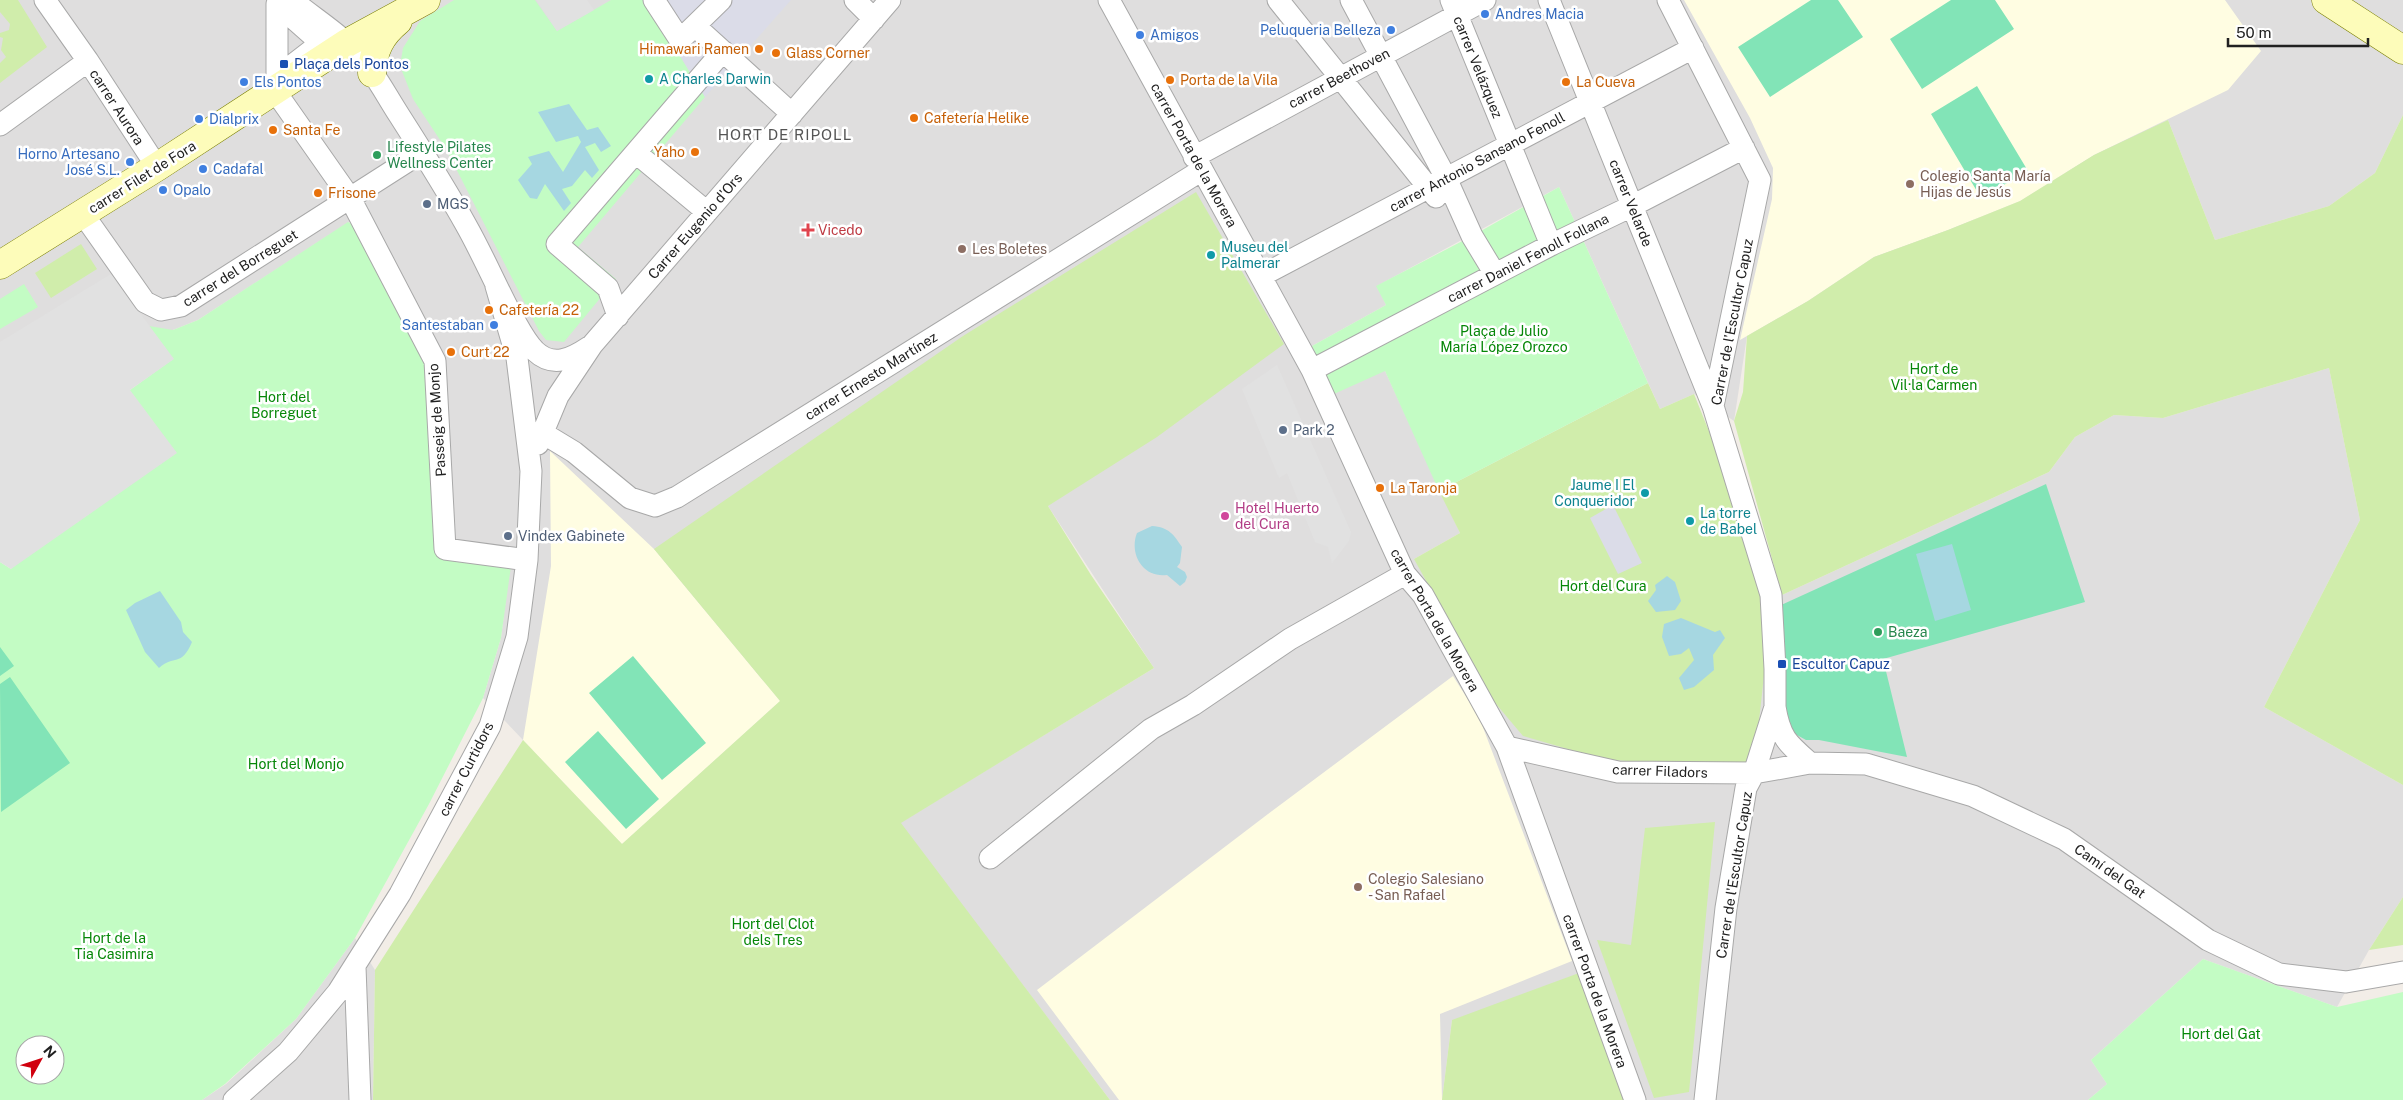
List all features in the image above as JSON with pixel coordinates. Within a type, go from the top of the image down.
[{"type":"street","points":[[45,0],[88,61]]},
{"type":"street","points":[[654,0],[680,40],[721,0]]},
{"type":"street","points":[[855,0],[874,19]]},
{"type":"street","name":"Carrer Eugenio d'Ors","points":[[531,471],[541,432],[558,396],[592,345],[890,0]]},
{"type":"street","name":"carrer Porta de la Morera","points":[[1109,0],[1312,370],[1405,574],[1423,594],[1507,747],[1635,1100]]},
{"type":"street","points":[[1278,0],[1340,78],[1437,183],[1496,274]]},
{"type":"street","points":[[1351,0],[1381,56],[1437,183]]},
{"type":"street","name":"carrer Beethoven","points":[[1198,164],[1340,78],[1381,56],[1454,8],[1485,0]]},
{"type":"street","name":"carrer Velarde","points":[[1549,0],[1713,406]]},
{"type":"street","name":"Carrer de l'Escultor Capuz","points":[[1668,0],[1760,180],[1713,406],[1771,595],[1775,669],[1774,707],[1754,774],[1746,788],[1726,908],[1705,1100]]},
{"type":"street","points":[[2326,0],[2403,50]]},
{"type":"street","name":"carrer Curtidors","points":[[288,1],[347,43],[359,55],[372,73],[467,226],[496,286],[524,337],[535,351],[547,360],[560,362],[574,357],[592,345]]},
{"type":"street","name":"carrer Filet de Fora","points":[[0,265],[157,168],[347,43],[419,5]]},
{"type":"street","name":"carrer Filet de Fora","points":[[372,73],[372,58],[385,32],[419,5]]},
{"type":"street","name":"carrer Velázquez","points":[[1454,8],[1551,245]]},
{"type":"street","points":[[695,26],[792,114]]},
{"type":"street","name":"carrer Antonio Sansano Fenoll","points":[[1261,276],[1693,48]]},
{"type":"street","points":[[618,316],[608,288],[557,244],[723,51]]},
{"type":"street","name":"carrer Aurora","points":[[0,125],[88,61],[157,168]]},
{"type":"street","points":[[276,91],[350,198]]},
{"type":"street","name":"carrer Daniel Fenoll Follana","points":[[1312,370],[1551,245],[1632,206],[1744,148]]},
{"type":"street","name":"carrer del Borreguet","points":[[83,214],[145,302],[161,310],[181,306],[422,152]]},
{"type":"street","points":[[636,153],[707,212]]},
{"type":"street","name":"carrer Ernesto Martínez","points":[[541,432],[574,452],[630,498],[655,506],[685,492],[1198,164]]},
{"type":"street","name":"Passeig de Monjo","points":[[350,198],[435,361],[444,549],[527,560]]},
{"type":"street","name":"carrer Curtidors","points":[[234,1100],[288,1052],[332,1001],[400,894],[490,726],[517,637],[527,560],[531,471],[517,358],[496,286]]},
{"type":"street","points":[[990,858],[1151,729],[1193,704],[1290,639],[1405,574]]},
{"type":"street","points":[[1774,707],[1778,728],[1790,746],[1810,763]]},
{"type":"street","name":"carrer Filadors","points":[[1507,747],[1618,772],[1754,774]]},
{"type":"street","name":"Camí del Gat","points":[[1754,774],[1810,763],[1866,764],[1973,796],[2064,839],[2208,940],[2279,974],[2346,982],[2403,972]]},
{"type":"street","points":[[355,967],[360,1100]]},
{"type":"shaded area","points":[[0,0],[2403,0],[2403,115],[2375,173],[2329,206],[2215,240],[2168,120],[1747,336],[1734,421],[1694,394],[1660,409],[1559,187],[1377,286],[1386,305],[1312,346],[1385,371],[1460,533],[1414,559],[1762,597],[1782,595],[2049,472],[2075,437],[2114,415],[2163,418],[2329,368],[2360,520],[2264,707],[2403,785],[2403,897],[2369,950],[2337,1007],[2203,959],[2091,1060],[2107,1084],[2088,1100],[1638,1100],[1452,1020],[1442,1100],[1110,1100],[900,823],[1154,668],[1048,506],[1197,193],[622,844],[483,698],[501,638],[510,566],[456,562],[441,555],[359,227],[349,222],[198,320],[173,330],[0,562]]},
{"type":"shaded area","points":[[536,0],[587,0],[594,10],[557,31]]},
{"type":"shaded area","points":[[646,0],[791,0],[705,97]]},
{"type":"shaded area","name":"Colegio Santa María Hijas de Jesús","points":[[1684,0],[2225,0],[2261,51],[2228,90],[2094,155],[2020,201],[1874,257],[1808,301],[1740,340],[1772,199],[1773,168],[1750,118]]},
{"type":"shaded area","points":[[111,274],[174,359],[130,390],[177,453],[11,569],[0,562],[0,342]]},
{"type":"shaded area","name":"Park 2","points":[[1277,365],[1351,532],[1349,541],[1332,563],[1328,547],[1315,542],[1287,473],[1279,478],[1242,389]]},
{"type":"shaded area","points":[[550,451],[654,549],[780,701],[622,844],[523,740],[551,566]]},
{"type":"shaded area","points":[[1613,505],[1642,563],[1618,574],[1590,518]]},
{"type":"shaded area","name":"Colegio Salesiano - San Rafael","points":[[1453,676],[1479,717],[1572,961],[1440,1014],[1442,1100],[1119,1100],[1037,990]]},
{"type":"shaded area","points":[[355,938],[375,970],[373,1100],[202,1100],[226,1084],[296,1019]]},
{"type":"green space","points":[[0,0],[18,0],[47,47],[0,83],[0,63],[6,57],[1,50],[3,38],[0,37],[0,33],[9,30],[10,24],[0,12]]},
{"type":"green space","points":[[454,0],[535,0],[557,31],[611,0],[646,0],[705,97],[578,247],[616,279],[564,342],[546,340],[539,331],[446,149],[413,99],[400,66],[403,48],[420,21]]},
{"type":"green space","points":[[1811,0],[1838,0],[1863,37],[1770,97],[1738,47]]},
{"type":"green space","points":[[1951,0],[1995,0],[2014,29],[1922,89],[1890,39]]},
{"type":"green space","points":[[1977,86],[2028,171],[1981,198],[1931,114]]},
{"type":"green space","name":"Hort de Vil·la Carmen","points":[[2403,115],[2403,785],[2264,707],[2360,520],[2329,368],[2163,418],[2114,415],[2075,437],[2049,472],[1782,595],[1734,421],[1743,392],[1747,336],[1808,301],[1874,257],[2020,201],[2094,155],[2168,120],[2215,240],[2329,206],[2375,173]]},
{"type":"green space","name":"Plaça de Julio María López Orozco","points":[[1559,187],[1648,383],[1439,491],[1385,371],[1334,394],[1312,346],[1386,305],[1376,286],[1472,236]]},
{"type":"green space","name":"Hort del Clot dels Tres","points":[[1196,192],[1284,344],[1157,437],[1048,506],[1091,575],[1154,668],[901,823],[1110,1100],[373,1100],[375,970],[523,740],[622,844],[780,701],[654,549],[963,336]]},
{"type":"green space","points":[[348,222],[359,227],[431,366],[441,555],[456,562],[511,566],[501,638],[483,698],[429,804],[355,938],[296,1019],[225,1084],[202,1100],[0,1100],[0,562],[11,569],[130,390],[173,359],[149,326],[173,330],[198,320]]},
{"type":"green space","points":[[81,244],[97,269],[51,298],[35,273]]},
{"type":"green space","points":[[24,284],[38,307],[0,329],[0,299]]},
{"type":"green space","name":"Hort del Cura","points":[[1648,383],[1660,409],[1694,394],[1735,496],[1762,597],[1766,657],[1759,721],[1747,763],[1699,767],[1602,759],[1523,736],[1491,698],[1414,559],[1460,533],[1439,491]]},
{"type":"green space","name":"Baeza","points":[[2046,484],[2085,602],[1883,659],[1907,757],[1819,740],[1806,740],[1784,728],[1779,606]]},
{"type":"green space","points":[[0,647],[14,666],[0,676]]},
{"type":"green space","points":[[633,656],[706,743],[662,780],[589,693]]},
{"type":"green space","points":[[10,677],[70,763],[1,812],[0,684]]},
{"type":"green space","points":[[598,731],[659,799],[626,829],[565,762]]},
{"type":"green space","points":[[1715,822],[1689,1092],[1654,1098],[1597,940],[1631,945],[1645,828]]},
{"type":"green space","points":[[2403,897],[2403,945],[2369,950]]},
{"type":"green space","name":"Hort del Gat","points":[[2203,959],[2337,1007],[2403,992],[2403,1100],[2088,1100],[2107,1084],[2091,1060]]},
{"type":"green space","points":[[1579,973],[1638,1100],[1442,1100],[1452,1020]]},
{"type":"water","points":[[569,104],[587,130],[598,127],[611,146],[601,152],[595,143],[585,147],[599,170],[592,178],[585,170],[572,186],[562,189],[571,203],[564,211],[545,184],[537,199],[530,198],[518,180],[532,164],[528,157],[549,151],[563,172],[581,142],[578,136],[556,142],[538,112]]},
{"type":"water","points":[[1152,526],[1163,528],[1170,532],[1182,547],[1180,563],[1177,567],[1185,572],[1187,577],[1180,586],[1167,575],[1151,573],[1144,568],[1136,556],[1135,541],[1137,533]]},
{"type":"water","points":[[1952,544],[1971,610],[1935,621],[1916,554]]},
{"type":"water","points":[[1667,576],[1675,582],[1681,601],[1675,610],[1656,612],[1648,601],[1656,590],[1655,585]]},
{"type":"water","points":[[160,591],[181,622],[183,632],[192,642],[181,658],[164,664],[159,668],[145,652],[126,610],[135,603]]},
{"type":"water","points":[[1681,618],[1715,632],[1720,630],[1725,638],[1713,655],[1714,670],[1694,687],[1684,690],[1679,678],[1694,660],[1689,648],[1681,654],[1669,656],[1662,637],[1664,624]]},
{"type":"place","name":"Andres Macia","points":[[1485,14]]},
{"type":"place","name":"Peluqueria Belleza","points":[[1391,30]]},
{"type":"place","name":"Amigos","points":[[1140,35]]},
{"type":"place","name":"Himawari Ramen","points":[[759,49]]},
{"type":"place","name":"Glass Corner","points":[[776,53]]},
{"type":"place","name":"Plaça dels Pontos","points":[[284,64]]},
{"type":"place","name":"A Charles Darwin","points":[[649,79]]},
{"type":"place","name":"Porta de la Vila","points":[[1170,80]]},
{"type":"place","name":"Els Pontos","points":[[244,82]]},
{"type":"place","name":"La Cueva","points":[[1566,82]]},
{"type":"place","name":"Cafetería Helike","points":[[914,118]]},
{"type":"place","name":"Dialprix","points":[[199,119]]},
{"type":"place","name":"Santa Fe","points":[[273,130]]},
{"type":"place","name":"Yaho","points":[[695,152]]},
{"type":"place","name":"Lifestyle Pilates Wellness Center","points":[[377,155]]},
{"type":"place","name":"Horno Artesano José S.L.","points":[[130,162]]},
{"type":"place","name":"Cadafal","points":[[203,169]]},
{"type":"place","name":"Colegio Santa María Hijas de Jesús","points":[[1910,184]]},
{"type":"place","name":"Opalo","points":[[163,190]]},
{"type":"place","name":"Frisone","points":[[318,193]]},
{"type":"place","name":"MGS","points":[[427,204]]},
{"type":"place","name":"Vicedo","points":[[808,230]]},
{"type":"place","name":"Les Boletes","points":[[962,249]]},
{"type":"place","name":"Museu del Palmerar","points":[[1211,255]]},
{"type":"place","name":"Cafetería 22","points":[[489,310]]},
{"type":"place","name":"Santestaban","points":[[494,325]]},
{"type":"place","name":"Curt 22","points":[[451,352]]},
{"type":"place","name":"Park 2","points":[[1283,430]]},
{"type":"place","name":"La Taronja","points":[[1380,488]]},
{"type":"place","name":"Jaume I El Conqueridor","points":[[1645,493]]},
{"type":"place","name":"Hotel Huerto del Cura","points":[[1225,516]]},
{"type":"place","name":"La torre de Babel","points":[[1690,521]]},
{"type":"place","name":"Vindex Gabinete","points":[[508,536]]},
{"type":"place","name":"Baeza","points":[[1878,632]]},
{"type":"place","name":"Escultor Capuz","points":[[1782,664]]},
{"type":"place","name":"Colegio Salesiano - San Rafael","points":[[1358,887]]},
{"type":"district","name":"HORT DE RIPOLL","points":[[785,135]]},
{"type":"park label","name":"Hort del Borreguet","points":[[284,406]]},
{"type":"park label","name":"Hort del Monjo","points":[[296,764]]},
{"type":"park label","name":"Hort de la Tia Casimira","points":[[114,946]]}]
